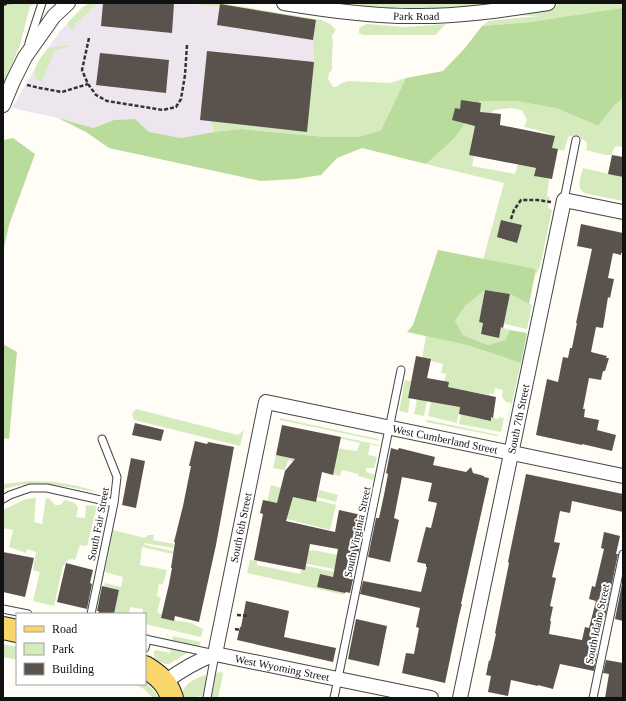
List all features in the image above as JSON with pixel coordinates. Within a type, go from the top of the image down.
[{"type":"main road","points":[[3,628],[16,631]]},
{"type":"main road","points":[[146,668],[152,671],[169,690]]},
{"type":"street","points":[[3,105],[25,57],[54,16],[68,3]]},
{"type":"street","name":"Park Road","points":[[284,3],[372,15],[412,16],[452,15],[548,3]]},
{"type":"street","points":[[563,202],[623,212]]},
{"type":"street","name":"South 7th Street","points":[[460,698],[563,202]]},
{"type":"street","name":"West Cumberland Street","points":[[266,402],[623,476]]},
{"type":"street","name":"South 6th Street","points":[[215,654],[266,402]]},
{"type":"street","points":[[169,690],[186,667],[215,654]]},
{"type":"street","name":"West Wyoming Street","points":[[215,654],[431,698]]},
{"type":"lane","points":[[25,57],[42,3]]},
{"type":"lane","name":"South 7th Street","points":[[563,202],[576,140]]},
{"type":"lane","name":"South Virginia Street","points":[[334,698],[401,370]]},
{"type":"lane","name":"South Fair Street","points":[[91,613],[114,503],[117,477],[102,439]]},
{"type":"lane","points":[[3,499],[30,488],[47,488],[114,503]]},
{"type":"lane","name":"South Idaho Street","points":[[593,698],[623,554]]},
{"type":"lane","points":[[3,609],[23,613]]},
{"type":"lane","points":[[146,639],[215,654],[207,698]]},
{"type":"path","points":[[3,5],[10,3]]},
{"type":"path","points":[[89,38],[82,70],[88,84],[96,95],[107,101],[163,110],[176,107],[181,99],[185,75],[187,45]]},
{"type":"path","points":[[13,81],[62,92],[88,84]]},
{"type":"path","points":[[511,219],[514,210],[521,200],[563,202]]},
{"type":"path","points":[[237,615],[248,616]]},
{"type":"path","points":[[234,630],[240,630]]},
{"type":"shaded area","points":[[90,3],[189,3],[220,7],[220,4],[316,20],[313,40],[314,62],[211,121],[214,132],[181,138],[149,132],[135,119],[114,120],[93,128],[58,118],[12,108],[41,58],[61,30],[83,7]]},
{"type":"green space","points":[[3,3],[37,3],[30,6],[20,45],[3,86]]},
{"type":"green space","points":[[90,3],[98,3],[75,24],[73,31],[68,26],[68,22],[83,7]]},
{"type":"green space","points":[[189,3],[220,3],[321,20],[330,24],[336,30],[332,35],[332,70],[329,73],[328,79],[333,87],[349,81],[390,83],[406,78],[381,130],[358,137],[326,137],[241,129],[214,132],[211,121],[314,62],[313,40],[316,21],[221,5],[220,7]]},
{"type":"green space","points":[[321,3],[623,3],[623,19],[567,17],[482,26],[488,21],[539,16],[359,9]]},
{"type":"green space","points":[[623,8],[623,98],[614,106],[598,126],[556,108],[515,101],[480,101],[454,139],[426,164],[362,148],[337,158],[321,175],[295,179],[261,181],[109,148],[86,132],[58,118],[93,128],[114,120],[135,119],[149,132],[181,138],[241,129],[326,137],[358,137],[381,130],[406,78],[443,71],[465,48],[482,26],[531,22]]},
{"type":"green space","points":[[367,24],[405,27],[446,24],[435,35],[363,35],[359,33],[360,27]]},
{"type":"green space","points":[[66,45],[71,46],[55,50],[42,82],[36,79],[36,66],[48,48]]},
{"type":"green space","points":[[623,98],[623,147],[615,147],[612,155],[586,150],[586,141],[575,136],[570,136],[568,138],[564,151],[552,148],[554,136],[524,127],[527,120],[522,110],[511,108],[494,110],[474,130],[469,155],[474,156],[472,166],[515,174],[518,164],[536,168],[535,176],[549,179],[547,197],[550,197],[548,208],[552,210],[540,267],[535,276],[536,269],[483,260],[504,183],[426,164],[454,139],[480,101],[515,101],[556,108],[598,126],[614,106]]},
{"type":"green space","points":[[13,138],[35,154],[9,225],[3,252],[3,143],[4,140]]},
{"type":"green space","points":[[583,168],[623,177],[623,201],[584,193],[580,188],[580,178]]},
{"type":"green space","points":[[438,250],[536,269],[529,304],[510,294],[485,290],[465,306],[455,321],[463,335],[488,345],[505,340],[510,330],[527,333],[521,363],[467,345],[407,332],[413,325]]},
{"type":"green space","points":[[485,290],[479,322],[483,323],[481,334],[499,338],[501,327],[510,330],[505,340],[488,345],[463,335],[455,321],[465,306]]},
{"type":"green space","points":[[510,294],[532,305],[527,329],[504,324]]},
{"type":"green space","points":[[426,336],[467,345],[521,363],[505,433],[511,403],[506,402],[502,397],[503,390],[495,388],[494,394],[489,393],[489,395],[467,391],[461,401],[457,423],[428,416],[431,402],[444,382],[446,374],[441,373],[443,364],[422,359]]},
{"type":"green space","points":[[3,344],[17,352],[9,439],[3,438]]},
{"type":"green space","points":[[405,380],[411,381],[408,397],[410,398],[408,413],[399,411]]},
{"type":"green space","points":[[417,399],[427,401],[424,416],[414,414]]},
{"type":"green space","points":[[136,409],[238,435],[244,430],[240,446],[134,420],[132,414]]},
{"type":"green space","points":[[461,414],[491,420],[491,417],[498,419],[499,417],[504,418],[501,432],[459,424]]},
{"type":"green space","points":[[280,418],[378,439],[380,441],[280,420]]},
{"type":"green space","points":[[427,420],[499,435],[497,436],[426,422]]},
{"type":"green space","points":[[342,437],[379,445],[370,444],[368,455],[377,457],[374,468],[366,468],[366,472],[375,475],[373,480],[358,476],[359,474],[342,470],[340,476],[322,472],[323,468],[288,460],[285,470],[273,468],[276,455],[332,467],[336,448],[357,451],[360,443],[340,438]]},
{"type":"green space","points":[[29,481],[55,482],[78,486],[101,493],[65,486],[39,484],[14,486],[3,490],[3,484]]},
{"type":"green space","points":[[271,485],[281,488],[280,494],[316,502],[317,500],[336,505],[330,530],[275,516],[267,503]]},
{"type":"green space","points":[[319,490],[338,495],[336,502],[317,497]]},
{"type":"green space","points":[[36,498],[34,522],[42,524],[46,498],[50,499],[55,505],[60,505],[65,500],[75,503],[78,508],[76,517],[85,518],[86,505],[97,506],[87,546],[80,545],[75,560],[68,560],[63,566],[54,606],[33,601],[40,572],[33,570],[36,552],[27,549],[26,553],[9,547],[13,530],[3,528],[3,510],[26,499]]},
{"type":"green space","points":[[113,530],[145,538],[148,535],[154,535],[153,540],[174,544],[173,548],[144,543],[145,545],[173,551],[173,554],[142,547],[140,565],[167,570],[163,584],[159,584],[157,596],[161,598],[157,612],[162,615],[161,618],[191,623],[203,629],[201,637],[146,624],[146,613],[143,613],[143,609],[130,607],[129,613],[114,613],[119,590],[104,586],[105,583],[121,587],[123,577],[105,572]]},
{"type":"green space","points":[[308,550],[354,558],[351,567],[336,563],[334,569],[303,563]]},
{"type":"green space","points":[[250,560],[257,561],[257,565],[300,574],[303,565],[334,572],[332,577],[320,574],[317,587],[345,593],[345,595],[247,573]]},
{"type":"green space","points":[[173,636],[201,642],[199,646],[172,640]]},
{"type":"green space","points":[[3,644],[16,647],[16,660],[3,657]]},
{"type":"green space","points":[[171,648],[184,650],[187,653],[169,664],[158,661],[156,662],[154,658],[154,651],[156,650],[170,653]]},
{"type":"green space","points":[[222,672],[223,675],[218,698],[211,698],[216,673]]},
{"type":"green space","points":[[206,675],[207,684],[204,697],[199,696],[198,698],[182,698],[180,694],[188,684],[195,679]]},
{"type":"green space","points":[[146,683],[159,698],[153,698],[144,689],[136,685],[146,685]]},
{"type":"building","points":[[103,3],[174,3],[172,33],[101,26]]},
{"type":"building","points":[[220,4],[316,20],[313,40],[217,25]]},
{"type":"building","points":[[207,51],[314,62],[307,132],[200,120]]},
{"type":"building","points":[[100,53],[169,60],[166,93],[96,85]]},
{"type":"building","points":[[461,100],[481,103],[480,112],[501,114],[500,125],[555,136],[552,148],[558,149],[552,179],[534,176],[536,168],[469,155],[475,126],[452,120],[455,108],[460,109]]},
{"type":"building","points":[[612,155],[623,157],[623,177],[608,174]]},
{"type":"building","points":[[501,220],[522,225],[517,243],[497,237]]},
{"type":"building","points":[[581,224],[623,233],[623,253],[621,253],[621,255],[613,253],[608,278],[614,279],[610,298],[608,297],[603,328],[596,327],[591,352],[607,356],[606,358],[609,358],[601,380],[589,378],[583,409],[585,409],[584,417],[599,420],[597,430],[616,435],[612,451],[536,435],[547,379],[558,382],[563,357],[568,358],[570,348],[572,348],[592,249],[577,246]]},
{"type":"building","points":[[485,290],[510,294],[503,328],[501,327],[499,338],[481,334],[483,323],[479,322]]},
{"type":"building","points":[[416,356],[431,359],[427,378],[449,382],[448,387],[496,397],[493,418],[491,417],[491,421],[459,414],[460,407],[408,398]]},
{"type":"building","points":[[135,423],[164,430],[161,441],[132,435]]},
{"type":"building","points":[[282,425],[341,437],[333,475],[322,472],[316,502],[293,497],[286,521],[335,532],[339,510],[366,516],[358,555],[354,554],[349,578],[353,579],[350,593],[317,587],[320,574],[333,577],[338,549],[310,544],[305,570],[254,560],[263,514],[260,513],[263,500],[277,503],[285,471],[295,459],[276,455]]},
{"type":"building","points":[[195,441],[234,447],[216,545],[199,622],[175,616],[174,621],[161,618],[172,568],[174,542],[183,506],[191,466],[189,466]]},
{"type":"building","points":[[391,448],[398,450],[399,448],[435,457],[433,465],[466,472],[471,467],[473,473],[489,478],[445,683],[402,673],[406,653],[414,654],[419,628],[416,627],[420,608],[360,594],[363,581],[421,592],[427,567],[426,564],[417,562],[426,527],[431,528],[437,503],[428,501],[432,483],[402,477],[394,518],[399,520],[390,562],[368,557],[376,518],[379,518],[384,495],[388,474],[386,473]]},
{"type":"building","points":[[131,458],[145,461],[136,508],[122,505]]},
{"type":"building","points":[[526,474],[623,494],[623,512],[572,501],[570,513],[560,511],[554,542],[560,543],[552,577],[556,578],[550,606],[553,607],[549,634],[582,640],[585,627],[589,628],[596,601],[589,599],[592,586],[595,587],[604,549],[601,548],[604,532],[620,536],[616,554],[618,554],[605,617],[603,617],[596,652],[597,654],[594,671],[560,664],[553,689],[511,680],[508,696],[488,692],[491,676],[486,675],[496,634],[508,562]]},
{"type":"building","points":[[3,552],[34,558],[25,597],[3,592]]},
{"type":"building","points":[[66,563],[93,570],[87,609],[57,602]]},
{"type":"building","points":[[623,579],[623,621],[615,619]]},
{"type":"building","points":[[102,586],[119,590],[114,613],[98,613],[99,611],[97,611]]},
{"type":"building","points":[[246,601],[289,611],[284,637],[336,648],[333,662],[237,640]]},
{"type":"building","points":[[356,619],[387,626],[379,666],[348,659]]},
{"type":"building","points":[[606,660],[623,663],[623,698],[605,698],[609,674],[603,673]]}]
